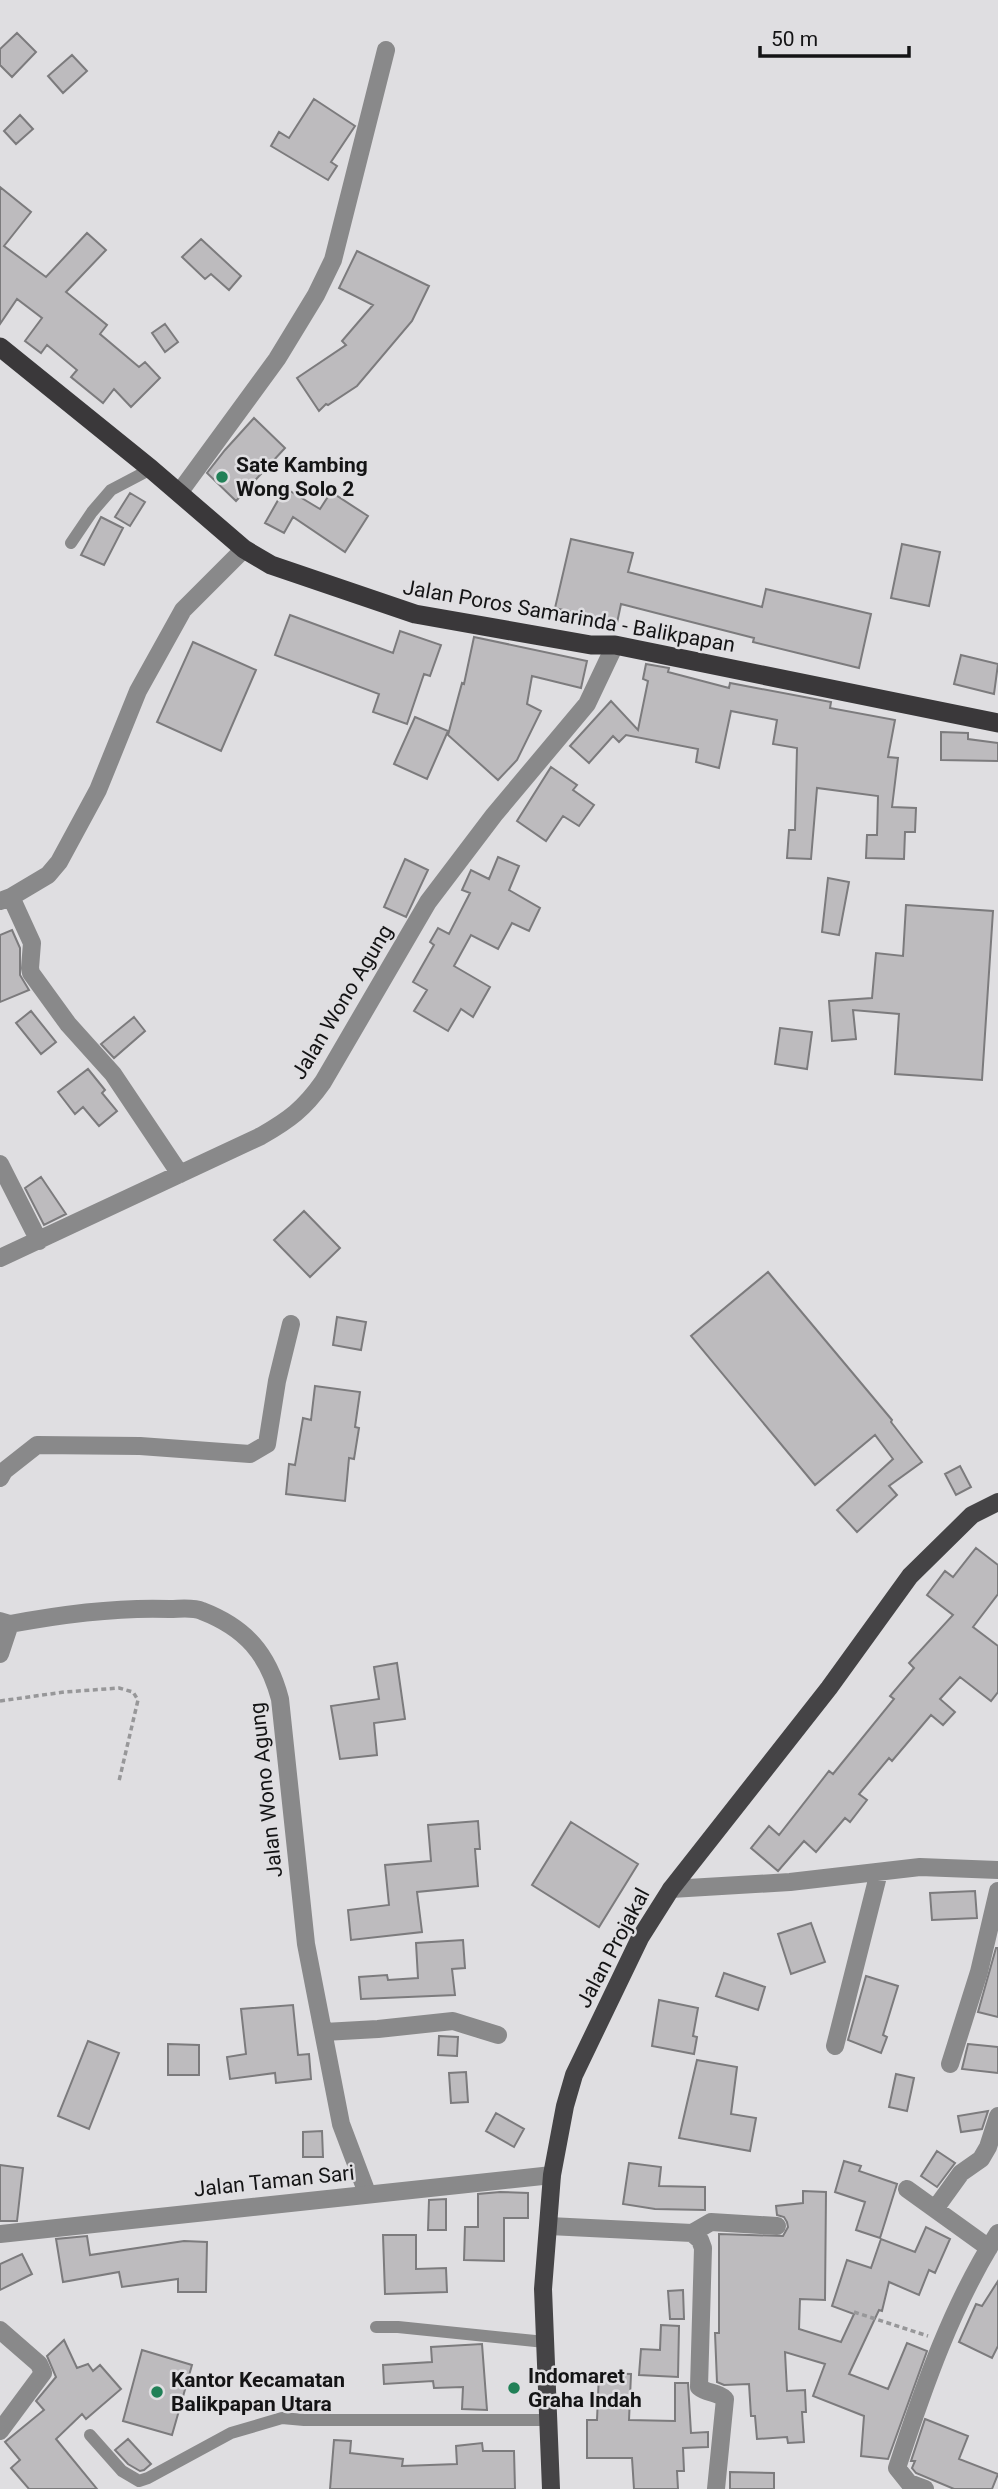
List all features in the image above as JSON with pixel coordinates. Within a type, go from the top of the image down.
[{"type":"highway","name":"Jalan Poros Samarinda - Balikpapan","points":[[0,347],[151,469],[244,549],[271,565],[415,614],[591,645],[615,645],[998,723]]},
{"type":"main road","name":"Jalan Projakal","points":[[551,2489],[543,2289],[552,2175],[565,2106],[574,2075],[640,1938],[671,1889],[829,1688],[910,1576],[972,1515],[998,1502]]},
{"type":"street","points":[[179,493],[277,359],[322,284],[333,260],[386,50]]},
{"type":"street","points":[[180,1174],[113,1074],[68,1024],[31,973],[32,943],[5,899],[48,875],[59,862],[98,790],[138,691],[183,610],[244,549]]},
{"type":"street","name":"Jalan Wono Agung","points":[[0,1258],[261,1136],[289,1121],[307,1105],[428,902],[494,815],[587,704],[615,645]]},
{"type":"street","points":[[0,1164],[39,1241]]},
{"type":"street","points":[[0,1478],[37,1445],[140,1446],[250,1454],[267,1444],[277,1381],[292,1324]]},
{"type":"street","name":"Jalan Wono Agung","points":[[5,1623],[128,1607],[200,1610],[236,1629],[264,1657],[274,1675],[280,1699],[306,1944],[341,2124],[367,2193]]},
{"type":"street","points":[[0,1654],[5,1623]]},
{"type":"street","points":[[671,1889],[790,1882],[920,1867],[998,1870]]},
{"type":"street","points":[[835,2046],[879,1872]]},
{"type":"street","points":[[950,2064],[979,1972],[998,1891]]},
{"type":"street","points":[[324,2032],[453,2021],[498,2035]]},
{"type":"street","points":[[935,2209],[961,2173],[981,2159],[998,2116]]},
{"type":"street","name":"Jalan Taman Sari","points":[[0,2234],[552,2175]]},
{"type":"street","points":[[907,2189],[935,2209],[993,2240],[953,2316],[921,2394],[897,2468],[909,2483],[925,2489]]},
{"type":"street","points":[[549,2227],[692,2233],[711,2222],[777,2226]]},
{"type":"street","points":[[692,2233],[700,2240],[703,2248],[699,2387],[703,2391],[720,2394],[725,2399],[716,2489]]},
{"type":"street","points":[[0,2330],[39,2364],[43,2373],[0,2431]]},
{"type":"lane","points":[[71,543],[111,490],[151,469]]},
{"type":"lane","points":[[376,2327],[545,2343]]},
{"type":"lane","points":[[90,2435],[122,2471],[139,2481],[231,2433],[282,2418],[547,2420]]},
{"type":"path","points":[[0,1701],[119,1688],[133,1692],[138,1700],[119,1781]]},
{"type":"path","points":[[854,2312],[943,2341]]},
{"type":"building","points":[[17,33],[36,52],[12,77],[0,65],[0,49]]},
{"type":"building","points":[[72,55],[87,71],[63,93],[48,76]]},
{"type":"building","points":[[314,99],[355,126],[331,162],[337,166],[328,180],[271,146],[279,132],[289,138]]},
{"type":"building","points":[[20,115],[33,129],[16,144],[4,131]]},
{"type":"building","points":[[0,187],[31,212],[4,246],[46,277],[87,233],[106,250],[66,292],[107,325],[100,334],[139,367],[145,362],[160,378],[131,407],[114,389],[103,403],[71,377],[77,370],[47,345],[41,353],[25,341],[42,318],[17,299],[0,324]]},
{"type":"building","points":[[201,239],[241,276],[229,290],[211,274],[205,279],[182,257]]},
{"type":"building","points":[[357,251],[429,286],[412,321],[357,386],[319,411],[297,378],[346,345],[342,341],[373,305],[339,288]]},
{"type":"building","points":[[165,324],[178,342],[165,352],[152,333]]},
{"type":"building","points":[[254,418],[285,448],[236,501],[207,473]]},
{"type":"building","points":[[285,488],[320,509],[331,492],[368,516],[345,552],[293,517],[284,533],[265,523]]},
{"type":"building","points":[[130,493],[145,502],[130,526],[115,517]]},
{"type":"building","points":[[101,517],[123,528],[104,565],[81,555]]},
{"type":"building","points":[[571,539],[633,553],[628,572],[762,607],[766,589],[871,614],[859,668],[753,642],[754,638],[621,604],[617,623],[555,608]]},
{"type":"building","points":[[902,544],[940,552],[929,606],[891,598]]},
{"type":"building","points":[[290,615],[393,653],[400,631],[441,645],[430,676],[424,674],[407,724],[373,712],[379,694],[275,655]]},
{"type":"building","points":[[474,637],[587,661],[581,688],[532,676],[527,704],[541,711],[517,760],[498,780],[448,735],[462,683],[464,684]]},
{"type":"building","points":[[193,642],[256,670],[221,751],[157,722]]},
{"type":"building","points":[[961,655],[998,664],[994,694],[954,684]]},
{"type":"building","points":[[646,664],[669,668],[668,672],[729,688],[730,683],[831,702],[830,708],[895,720],[888,757],[898,758],[892,807],[916,808],[915,832],[905,832],[904,859],[866,858],[867,835],[877,835],[878,796],[817,788],[811,859],[787,858],[789,830],[795,830],[797,748],[773,744],[777,720],[731,711],[719,768],[696,762],[698,749],[626,735],[619,742],[613,736],[589,763],[570,746],[611,701],[638,730],[648,681],[643,679]]},
{"type":"building","points":[[415,717],[448,731],[427,779],[394,764]]},
{"type":"building","points":[[941,732],[968,733],[968,739],[998,743],[998,761],[941,760]]},
{"type":"building","points":[[551,767],[577,785],[573,790],[594,805],[579,826],[563,816],[546,841],[517,821]]},
{"type":"building","points":[[498,857],[519,866],[509,890],[540,908],[529,931],[512,923],[498,949],[471,935],[454,966],[490,987],[473,1017],[461,1009],[448,1031],[414,1011],[427,990],[413,982],[434,945],[430,942],[438,928],[449,934],[470,893],[462,890],[471,870],[489,879]]},
{"type":"building","points":[[405,859],[428,870],[406,917],[384,907]]},
{"type":"building","points":[[828,878],[849,882],[839,935],[822,932]]},
{"type":"building","points":[[906,905],[993,911],[982,1080],[895,1074],[899,1014],[853,1010],[856,1039],[832,1041],[829,1001],[872,998],[876,953],[903,956]]},
{"type":"building","points":[[12,930],[20,948],[20,975],[29,990],[0,1002],[0,935]]},
{"type":"building","points":[[31,1011],[56,1042],[41,1054],[16,1023]]},
{"type":"building","points":[[134,1017],[145,1031],[114,1058],[101,1044]]},
{"type":"building","points":[[780,1028],[812,1032],[807,1069],[775,1064]]},
{"type":"building","points":[[88,1069],[105,1090],[102,1093],[117,1111],[99,1126],[83,1107],[75,1114],[58,1092]]},
{"type":"building","points":[[41,1177],[66,1214],[44,1225],[25,1188]]},
{"type":"building","points":[[304,1211],[340,1248],[310,1277],[274,1240]]},
{"type":"building","points":[[768,1272],[892,1420],[922,1462],[889,1486],[897,1495],[857,1532],[837,1510],[893,1459],[875,1435],[815,1485],[691,1336]]},
{"type":"building","points":[[337,1317],[366,1322],[361,1350],[333,1345]]},
{"type":"building","points":[[315,1386],[360,1392],[355,1427],[359,1428],[354,1459],[349,1458],[345,1501],[286,1494],[289,1464],[295,1465],[303,1418],[311,1420]]},
{"type":"building","points":[[960,1466],[971,1487],[956,1495],[945,1474]]},
{"type":"building","points":[[976,1548],[998,1565],[998,1594],[973,1627],[998,1646],[998,1692],[991,1701],[960,1677],[940,1699],[955,1712],[943,1725],[931,1715],[892,1761],[889,1758],[859,1794],[867,1800],[850,1822],[845,1818],[816,1852],[804,1841],[778,1871],[751,1848],[769,1826],[779,1835],[829,1771],[833,1774],[894,1699],[890,1696],[914,1668],[909,1663],[953,1615],[927,1595],[945,1571],[953,1577]]},
{"type":"building","points":[[397,1663],[405,1719],[374,1723],[377,1755],[340,1759],[331,1706],[379,1699],[374,1667]]},
{"type":"building","points":[[478,1821],[480,1849],[475,1849],[478,1886],[417,1892],[422,1932],[351,1940],[348,1910],[389,1905],[385,1865],[431,1861],[428,1825]]},
{"type":"building","points":[[571,1822],[638,1864],[599,1927],[532,1885]]},
{"type":"building","points":[[975,1891],[977,1918],[932,1920],[930,1893]]},
{"type":"building","points":[[811,1923],[825,1962],[791,1974],[778,1934]]},
{"type":"building","points":[[463,1940],[465,1968],[452,1969],[455,1995],[361,1999],[359,1977],[387,1975],[388,1980],[418,1978],[416,1943]]},
{"type":"building","points":[[998,1948],[998,2017],[978,2012]]},
{"type":"building","points":[[724,1973],[765,1987],[758,2010],[716,1996]]},
{"type":"building","points":[[866,1976],[898,1986],[883,2035],[887,2037],[881,2053],[848,2040]]},
{"type":"building","points":[[659,2000],[698,2008],[693,2036],[697,2037],[694,2054],[652,2046]]},
{"type":"building","points":[[293,2005],[298,2055],[309,2054],[311,2079],[276,2083],[275,2073],[230,2079],[227,2057],[246,2054],[241,2009]]},
{"type":"building","points":[[439,2036],[458,2037],[457,2056],[438,2055]]},
{"type":"building","points":[[88,2041],[119,2053],[89,2129],[58,2116]]},
{"type":"building","points":[[168,2044],[199,2045],[199,2075],[168,2075]]},
{"type":"building","points":[[968,2044],[998,2047],[998,2073],[962,2069]]},
{"type":"building","points":[[697,2060],[737,2067],[731,2114],[756,2118],[750,2151],[679,2138]]},
{"type":"building","points":[[466,2072],[468,2102],[451,2103],[449,2073]]},
{"type":"building","points":[[896,2074],[914,2078],[907,2111],[889,2107]]},
{"type":"building","points":[[988,2111],[982,2129],[961,2132],[958,2116]]},
{"type":"building","points":[[496,2113],[524,2129],[514,2147],[486,2131]]},
{"type":"building","points":[[322,2131],[323,2157],[303,2157],[303,2132]]},
{"type":"building","points":[[937,2151],[955,2163],[937,2187],[921,2176]]},
{"type":"building","points":[[844,2161],[861,2166],[859,2171],[897,2184],[880,2238],[856,2230],[865,2202],[835,2192]]},
{"type":"building","points":[[629,2163],[661,2167],[659,2186],[705,2187],[705,2210],[655,2209],[623,2204]]},
{"type":"building","points":[[0,2165],[23,2168],[17,2221],[0,2221]]},
{"type":"building","points":[[803,2191],[826,2192],[825,2300],[800,2299],[799,2329],[841,2342],[854,2314],[832,2306],[847,2260],[871,2268],[881,2239],[915,2252],[926,2227],[950,2239],[935,2273],[929,2270],[919,2295],[889,2282],[882,2311],[879,2310],[849,2374],[888,2389],[907,2343],[927,2351],[888,2459],[861,2456],[864,2416],[813,2396],[825,2364],[785,2352],[787,2391],[805,2390],[806,2412],[802,2412],[804,2442],[788,2443],[787,2437],[757,2439],[755,2416],[751,2416],[749,2384],[724,2385],[717,2382],[715,2333],[719,2333],[719,2234],[783,2236],[788,2227],[787,2222],[784,2217],[777,2215],[776,2206],[803,2203]]},
{"type":"building","points":[[528,2193],[528,2218],[504,2218],[504,2261],[464,2260],[465,2227],[478,2227],[478,2194]]},
{"type":"building","points":[[446,2199],[446,2230],[428,2230],[429,2200]]},
{"type":"building","points":[[383,2235],[416,2235],[416,2269],[446,2268],[447,2292],[385,2294]]},
{"type":"building","points":[[87,2236],[90,2255],[184,2241],[207,2242],[206,2292],[178,2292],[178,2279],[122,2287],[119,2272],[63,2282],[56,2239]]},
{"type":"building","points":[[22,2254],[32,2274],[0,2290],[0,2264]]},
{"type":"building","points":[[998,2281],[998,2346],[992,2358],[959,2342],[976,2304],[982,2306]]},
{"type":"building","points":[[683,2290],[684,2319],[670,2319],[668,2291]]},
{"type":"building","points":[[661,2325],[679,2326],[678,2377],[639,2375],[641,2349],[660,2350]]},
{"type":"building","points":[[64,2340],[77,2368],[88,2364],[93,2371],[100,2365],[121,2389],[86,2419],[82,2414],[56,2439],[97,2489],[29,2489],[11,2468],[20,2460],[5,2442],[44,2410],[36,2401],[56,2377],[47,2356]]},
{"type":"building","points":[[482,2344],[487,2410],[462,2409],[463,2387],[434,2388],[433,2381],[384,2384],[383,2365],[432,2362],[431,2347]]},
{"type":"building","name":"Kantor Kecamatan Balikpapan Utara","points":[[142,2350],[192,2365],[172,2435],[123,2421]]},
{"type":"building","points":[[599,2373],[631,2374],[629,2420],[675,2421],[675,2383],[688,2383],[691,2433],[708,2432],[708,2447],[683,2448],[684,2471],[677,2471],[678,2489],[634,2489],[632,2458],[587,2458],[587,2420],[597,2420]]},
{"type":"building","points":[[925,2419],[968,2436],[959,2459],[998,2474],[992,2489],[954,2489],[916,2473],[912,2468],[915,2461],[911,2461]]},
{"type":"building","points":[[128,2439],[151,2464],[144,2470],[140,2471],[128,2464],[115,2450]]},
{"type":"building","points":[[334,2440],[351,2441],[350,2453],[403,2459],[402,2466],[457,2464],[456,2446],[482,2443],[483,2451],[514,2451],[515,2489],[330,2489]]},
{"type":"building","points":[[730,2472],[774,2473],[774,2489],[730,2489]]},
{"type":"place","name":"Sate Kambing Wong Solo 2","points":[[222,477]]},
{"type":"place","name":"Indomaret Graha Indah","points":[[514,2388]]},
{"type":"place","name":"Kantor Kecamatan Balikpapan Utara","points":[[157,2392]]}]
